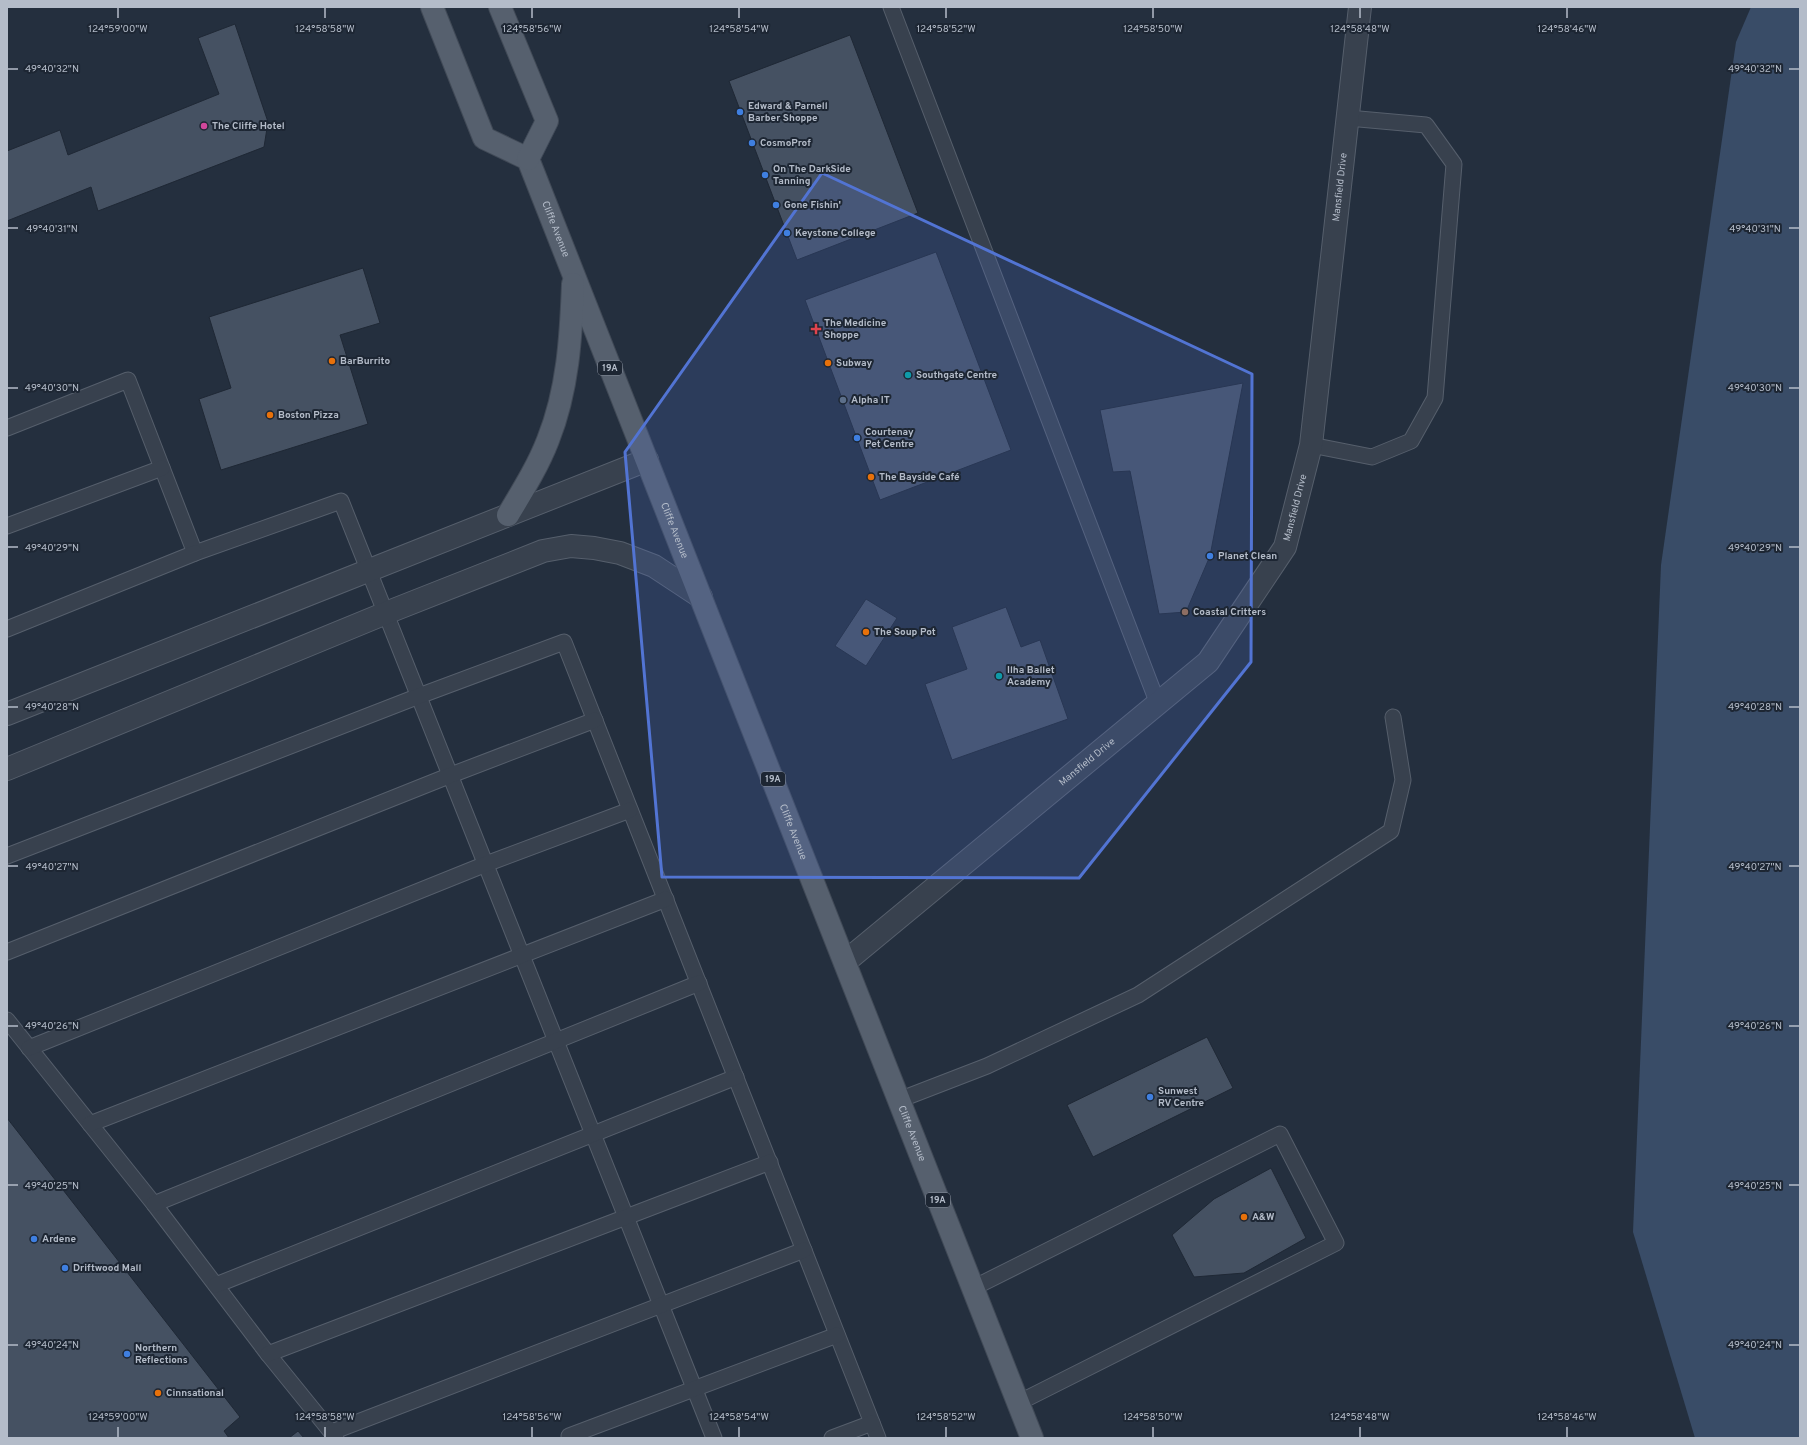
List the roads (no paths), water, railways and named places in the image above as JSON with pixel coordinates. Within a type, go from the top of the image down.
[{"type":"main road","points":[[432,7],[484,138],[528,159],[547,121],[500,7]]},
{"type":"main road","name":"Cliffe Avenue","points":[[528,159],[1032,1438]]},
{"type":"main road","points":[[508,515],[531,476],[548,440],[558,411],[566,376],[571,337],[574,277]]},
{"type":"street","name":"Mansfield Drive","points":[[845,962],[1208,662],[1285,547],[1311,445],[1360,7]]},
{"type":"street","points":[[7,714],[646,460]]},
{"type":"street","points":[[7,769],[386,613],[543,551],[571,546],[594,548],[620,553],[654,566],[701,597]]},
{"type":"lane","points":[[892,7],[1158,704]]},
{"type":"lane","points":[[1311,445],[1372,457],[1411,441],[1435,398],[1454,164],[1426,125],[1348,118]]},
{"type":"lane","points":[[7,428],[128,380],[195,553]]},
{"type":"lane","points":[[7,526],[162,468]]},
{"type":"lane","points":[[7,629],[195,553],[341,501],[714,1438]]},
{"type":"lane","points":[[7,856],[419,696],[564,642],[878,1438]]},
{"type":"lane","points":[[899,1100],[987,1066],[1138,995],[1391,831],[1403,780],[1393,717]]},
{"type":"lane","points":[[7,952],[450,775],[595,720]]},
{"type":"lane","points":[[29,1048],[486,864],[630,810]]},
{"type":"lane","points":[[90,1124],[666,899]]},
{"type":"lane","points":[[154,1204],[699,983]]},
{"type":"lane","points":[[7,1020],[154,1204],[268,1354],[334,1435],[804,1250]]},
{"type":"lane","points":[[216,1285],[736,1077]]},
{"type":"lane","points":[[973,1288],[1280,1134],[1336,1243],[1018,1403]]},
{"type":"lane","points":[[268,1354],[770,1162]]},
{"type":"lane","points":[[567,1437],[837,1335]]},
{"type":"lane","points":[[832,1438],[872,1422]]},
{"type":"water","points":[[1751,7],[1800,7],[1800,1438],[1695,1438],[1633,1232],[1661,565],[1736,42]]},
{"type":"place","name":"Edward & Parnell Barber Shoppe","points":[[740,112]]},
{"type":"place","name":"The Cliffe Hotel","points":[[204,126]]},
{"type":"place","name":"CosmoProf","points":[[752,143]]},
{"type":"place","name":"On The DarkSide Tanning","points":[[765,175]]},
{"type":"place","name":"Gone Fishin'","points":[[776,205]]},
{"type":"place","name":"Keystone College","points":[[787,233]]},
{"type":"place","name":"The Medicine Shoppe","points":[[816,329]]},
{"type":"place","name":"BarBurrito","points":[[332,361]]},
{"type":"place","name":"Subway","points":[[828,363]]},
{"type":"place","name":"Southgate Centre","points":[[908,375]]},
{"type":"place","name":"Alpha IT","points":[[843,400]]},
{"type":"place","name":"Boston Pizza","points":[[270,415]]},
{"type":"place","name":"Courtenay Pet Centre","points":[[857,438]]},
{"type":"place","name":"The Bayside Café","points":[[871,477]]},
{"type":"place","name":"Planet Clean","points":[[1210,556]]},
{"type":"place","name":"Coastal Critters","points":[[1185,612]]},
{"type":"place","name":"The Soup Pot","points":[[866,632]]},
{"type":"place","name":"Ilha Ballet Academy","points":[[999,676]]},
{"type":"place","name":"Sunwest RV Centre","points":[[1150,1097]]},
{"type":"place","name":"A&W","points":[[1244,1217]]},
{"type":"place","name":"Ardene","points":[[34,1239]]},
{"type":"place","name":"Driftwood Mall","points":[[65,1268]]},
{"type":"place","name":"Northern Reflections","points":[[127,1354]]},
{"type":"place","name":"Cinnsational","points":[[158,1393]]}]
